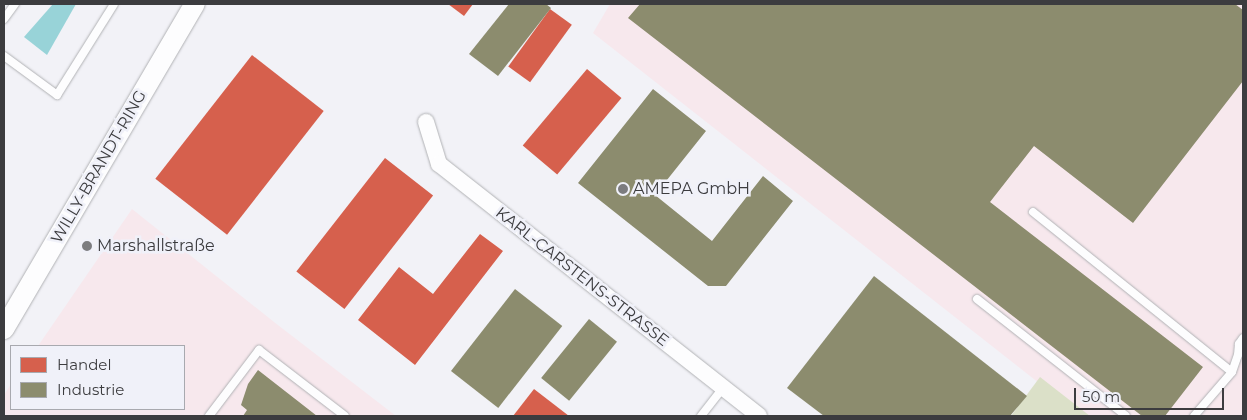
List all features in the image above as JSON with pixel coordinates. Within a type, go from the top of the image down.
[{"type":"street","name":"WILLY-BRANDT-RING","points":[[4,330],[195,4]]},
{"type":"street","name":"KARL-CARSTENS-STRASSE","points":[[426,122],[440,164],[759,416]]},
{"type":"lane","points":[[4,18],[15,4]]},
{"type":"lane","points":[[4,56],[57,95],[114,4]]},
{"type":"lane","points":[[1033,212],[1232,372]]},
{"type":"lane","points":[[977,299],[1126,416]]},
{"type":"lane","points":[[1194,416],[1232,372],[1238,355],[1239,344],[1243,338]]},
{"type":"lane","points":[[209,416],[258,350],[344,416]]},
{"type":"lane","points":[[701,416],[723,388]]},
{"type":"shaded area","points":[[610,4],[1243,4],[1243,416],[1081,416],[593,33]]},
{"type":"shaded area","points":[[132,209],[396,416],[4,416],[4,395],[10,386],[10,410],[185,410],[185,345],[39,345]]},
{"type":"green space","points":[[1040,377],[1090,416],[1011,416]]},
{"type":"water","points":[[53,4],[76,4],[47,55],[24,37]]},
{"type":"building: Handel","points":[[448,4],[473,4],[464,16]]},
{"type":"building: Handel","points":[[550,9],[572,25],[530,82],[508,66]]},
{"type":"building: Handel","points":[[252,55],[324,111],[227,235],[155,179]]},
{"type":"building: Handel","points":[[587,69],[621,98],[557,175],[523,146]]},
{"type":"building: Handel","points":[[385,158],[433,196],[344,309],[296,271]]},
{"type":"building: Handel","points":[[480,234],[503,251],[415,365],[358,320],[399,267],[433,294]]},
{"type":"building: Handel","points":[[534,389],[569,416],[513,416]]},
{"type":"building: Industrie","points":[[509,4],[546,4],[551,8],[498,76],[469,54]]},
{"type":"building: Industrie","points":[[640,4],[1235,4],[1243,10],[1243,81],[1133,223],[1034,146],[990,202],[1203,367],[1165,416],[1142,416],[628,18]]},
{"type":"building: Industrie","name":"AMEPA GmbH","points":[[653,89],[706,131],[655,195],[712,241],[763,176],[793,201],[726,286],[708,286],[578,183]]},
{"type":"building: Industrie","points":[[874,276],[1027,396],[1010,416],[824,416],[787,388]]},
{"type":"building: Industrie","points":[[515,289],[562,326],[498,408],[451,371]]},
{"type":"building: Industrie","points":[[589,319],[617,342],[569,401],[541,378]]},
{"type":"building: Industrie","points":[[258,370],[317,416],[243,416],[247,410],[241,405],[248,384]]},
{"type":"place","name":"AMEPA GmbH","points":[[623,189]]},
{"type":"place","name":"Marshallstraße","points":[[87,246]]}]
